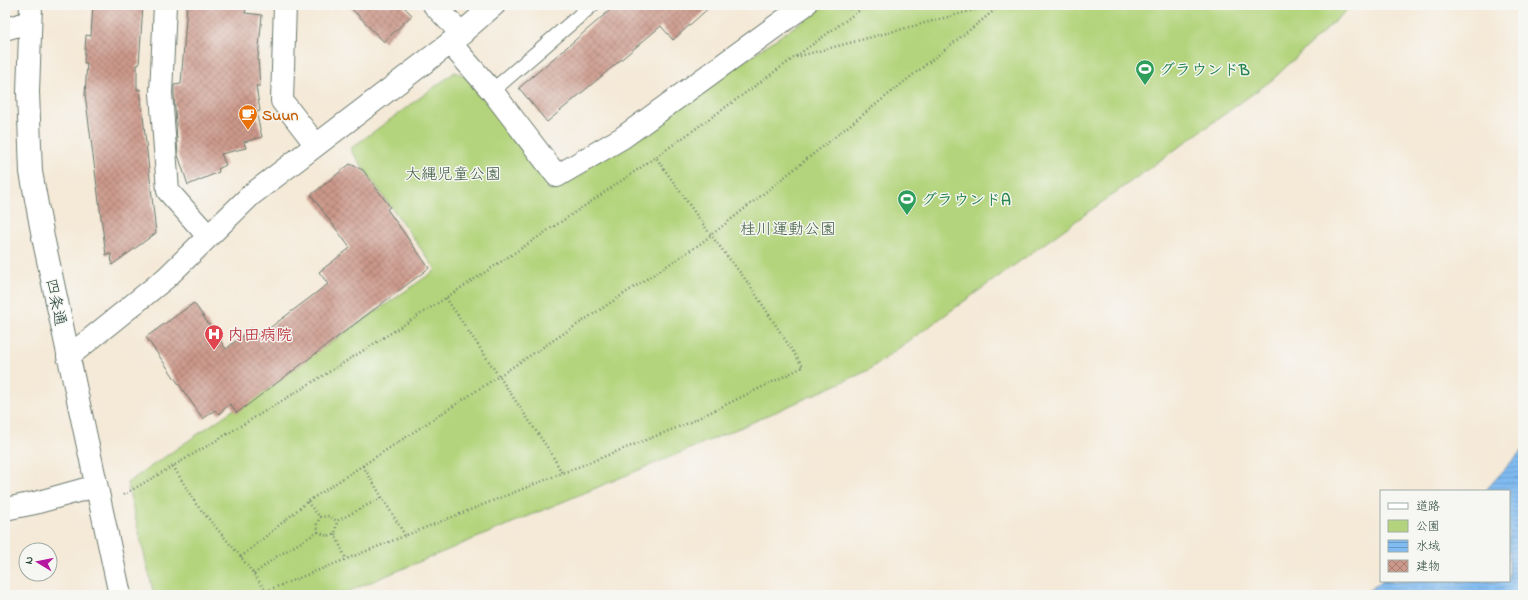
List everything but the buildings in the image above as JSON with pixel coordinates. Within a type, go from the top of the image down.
[{"type":"street","points":[[165,5],[161,93],[168,191],[208,236]]},
{"type":"street","points":[[285,5],[282,101],[316,145]]},
{"type":"street","points":[[434,5],[492,91],[557,176],[622,138],[805,5]]},
{"type":"street","points":[[68,357],[166,278],[251,195],[456,38],[494,5]]},
{"type":"street","points":[[5,29],[30,14]]},
{"type":"street","name":"四条通","points":[[30,14],[28,92],[31,172],[42,237],[120,595]]},
{"type":"street","points":[[5,509],[35,503],[96,486]]},
{"type":"lane","points":[[492,91],[592,5]]},
{"type":"path","points":[[102,507],[173,466],[398,329],[446,298],[558,224],[867,5]]},
{"type":"path","points":[[793,58],[993,5]]},
{"type":"path","points":[[241,557],[307,502],[700,244],[710,234],[1001,5]]},
{"type":"path","points":[[173,466],[196,504],[241,557],[266,592],[405,535],[686,424],[803,367],[749,284],[710,234],[655,156]]},
{"type":"path","points":[[446,298],[552,453],[562,474]]},
{"type":"path","points":[[363,466],[384,497],[405,535]]},
{"type":"path","points":[[337,521],[384,497]]},
{"type":"path","points":[[307,502],[320,517]]},
{"type":"path","points":[[320,517],[329,516],[337,521]]},
{"type":"path","points":[[318,532],[317,524],[320,517]]},
{"type":"path","points":[[337,521],[335,534],[346,559]]},
{"type":"path","points":[[254,574],[276,558],[318,532]]},
{"type":"path","points":[[318,532],[327,536],[335,534]]},
{"type":"green space","name":"桂川運動公園","points":[[826,5],[1352,5],[1272,80],[867,371],[744,426],[340,595],[154,595],[127,483],[436,270],[350,149],[455,72],[469,77],[553,191]]},
{"type":"water","points":[[1523,449],[1523,595],[1361,595],[1381,582],[1510,582],[1510,490],[1486,490]]},
{"type":"place","name":"グラウンドB","points":[[1145,86]]},
{"type":"place","name":"Suun","points":[[248,131]]},
{"type":"place","name":"グラウンドA","points":[[907,216]]},
{"type":"place","name":"内田病院","points":[[214,351]]},
{"type":"park label","name":"大縄児童公園","points":[[453,173]]}]
